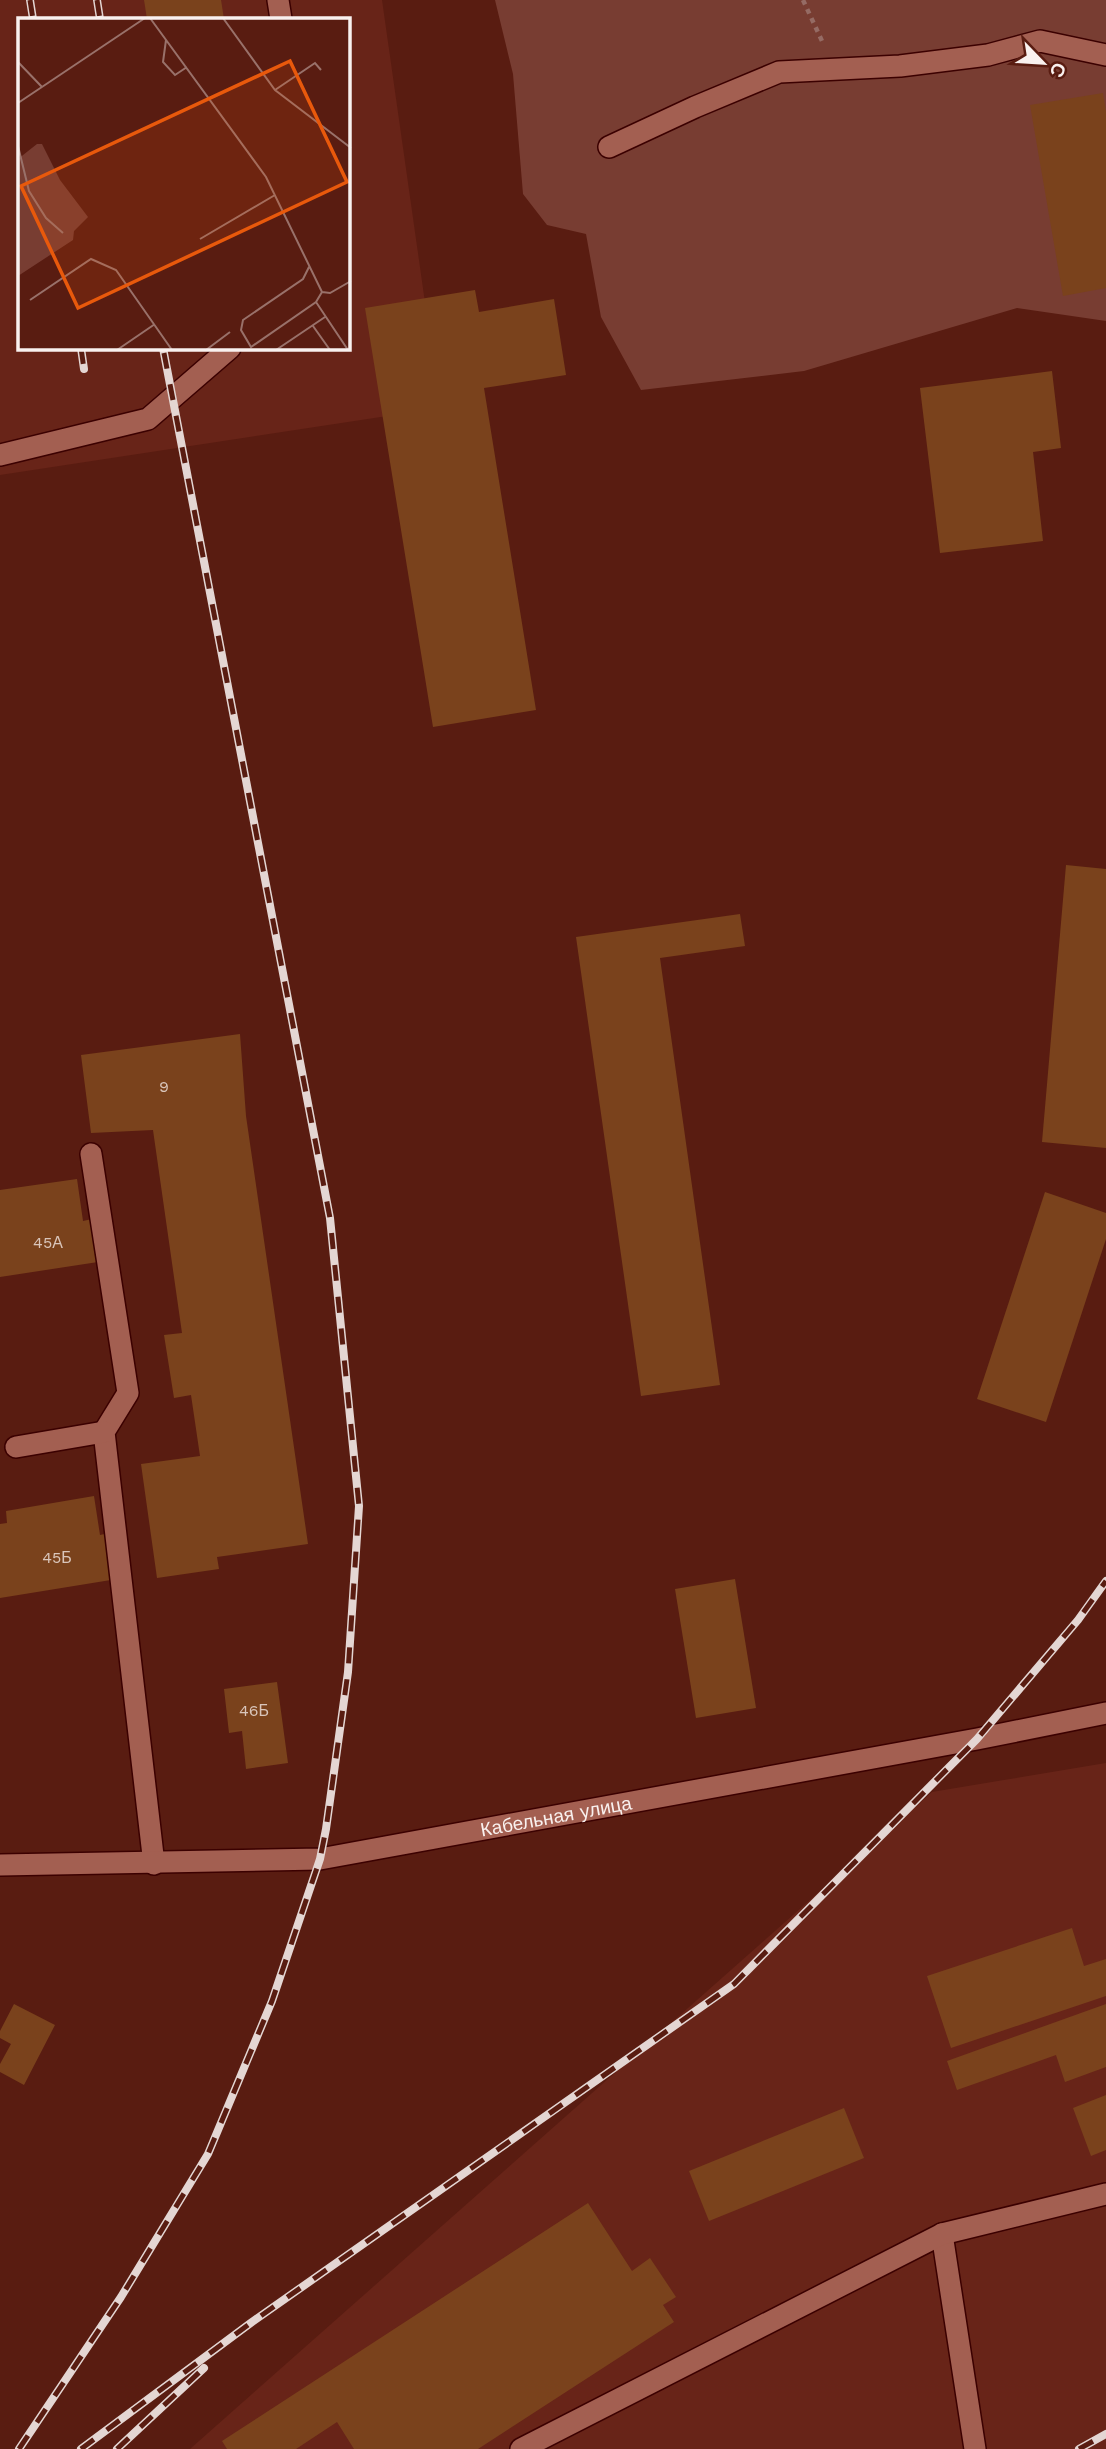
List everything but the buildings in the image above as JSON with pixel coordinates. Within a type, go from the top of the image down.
[{"type":"street","points":[[278,0],[281,18]]},
{"type":"street","points":[[609,148],[695,107],[779,72],[900,66],[988,55],[1041,41],[1106,55]]},
{"type":"street","points":[[0,455],[148,419],[228,350]]},
{"type":"street","points":[[91,1154],[128,1393],[104,1432],[154,1864]]},
{"type":"street","points":[[16,1447],[104,1432]]},
{"type":"street","name":"Кабельная улица","points":[[0,1865],[320,1859],[1106,1713]]},
{"type":"street","points":[[521,2449],[942,2234],[1106,2194]]},
{"type":"street","points":[[942,2234],[975,2449]]},
{"type":"path","points":[[803,0],[835,69]]},
{"type":"shaded area","points":[[0,0],[382,0],[440,408],[0,475]]},
{"type":"shaded area","points":[[495,0],[1106,0],[1106,321],[1017,308],[804,371],[641,390],[601,317],[586,234],[547,225],[523,194],[513,74]]},
{"type":"shaded area","points":[[1106,1763],[1106,2449],[190,2449],[932,1792]]},
{"type":"railway","points":[[30,0],[33,18]]},
{"type":"railway","points":[[97,0],[100,18]]},
{"type":"railway","points":[[81,350],[84,369]]},
{"type":"railway","points":[[19,2449],[121,2297],[208,2154],[272,2001],[320,1859],[348,1672],[359,1506],[330,1218],[163,350]]},
{"type":"railway","points":[[81,2449],[252,2322],[734,1984],[977,1739],[1078,1620],[1106,1581]]},
{"type":"railway","points":[[117,2449],[204,2368]]},
{"type":"railway","points":[[1079,2449],[1106,2434]]}]
